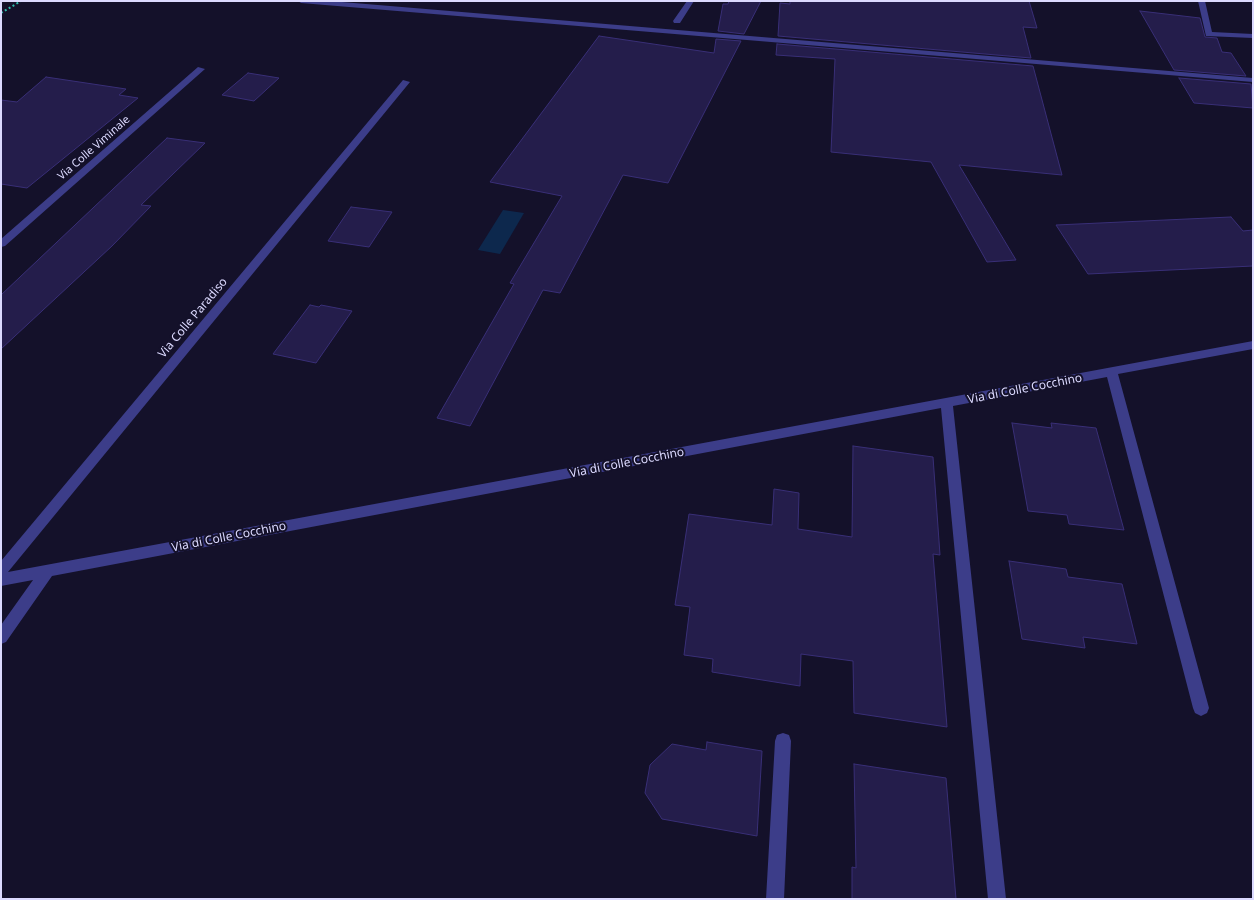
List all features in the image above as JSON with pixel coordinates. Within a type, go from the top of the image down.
[{"type":"street","points":[[301,1],[1253,80]]},
{"type":"street","points":[[376,8],[384,1]]},
{"type":"street","points":[[677,21],[690,1]]},
{"type":"street","points":[[1201,1],[1209,34],[1253,36]]},
{"type":"street","name":"Via Colle Viminale","points":[[1,244],[201,69]]},
{"type":"street","name":"Via Colle Paradiso","points":[[1,571],[406,82]]},
{"type":"street","name":"Via di Colle Cocchino","points":[[1,580],[947,404],[1253,345]]},
{"type":"street","points":[[1112,372],[1201,708]]},
{"type":"street","points":[[947,404],[997,899]]},
{"type":"street","points":[[1,637],[48,571]]},
{"type":"street","points":[[775,899],[783,741]]},
{"type":"path","points":[[1,13],[21,1]]},
{"type":"water","points":[[503,210],[524,213],[500,254],[478,250]]},
{"type":"building","points":[[729,1],[761,1],[744,34],[718,31],[723,4],[728,4]]},
{"type":"building","points":[[790,1],[1029,1],[1037,28],[1023,27],[1031,58],[778,36],[780,3],[790,4]]},
{"type":"building","points":[[1140,11],[1200,18],[1205,37],[1217,38],[1222,52],[1231,53],[1246,76],[1174,70]]},
{"type":"building","points":[[599,36],[714,53],[716,39],[741,41],[668,183],[623,175],[560,293],[543,290],[470,426],[437,418],[514,284],[510,283],[562,196],[490,182]]},
{"type":"building","points":[[777,44],[1033,66],[1062,175],[959,165],[1016,260],[987,262],[931,162],[831,152],[835,59],[776,55]]},
{"type":"building","points":[[248,73],[279,78],[254,101],[222,95]]},
{"type":"building","points":[[46,77],[126,89],[119,95],[138,98],[27,188],[1,184],[1,100],[17,102]]},
{"type":"building","points":[[1179,78],[1251,84],[1253,108],[1194,103]]},
{"type":"building","points":[[167,138],[205,143],[141,205],[151,206],[112,246],[1,349],[1,295]]},
{"type":"building","points":[[351,207],[392,212],[369,247],[328,241]]},
{"type":"building","points":[[1231,217],[1243,231],[1253,230],[1253,266],[1088,274],[1056,225]]},
{"type":"building","points":[[310,305],[319,307],[321,305],[352,311],[316,363],[273,354]]},
{"type":"building","points":[[1012,423],[1052,428],[1051,423],[1096,428],[1124,530],[1069,524],[1067,515],[1028,511]]},
{"type":"building","points":[[853,446],[933,457],[940,555],[933,554],[947,727],[854,713],[853,661],[801,654],[800,686],[712,672],[713,659],[684,655],[690,607],[675,605],[689,514],[772,525],[774,489],[799,493],[798,529],[852,537]]},
{"type":"building","points":[[1009,561],[1066,569],[1068,577],[1122,584],[1137,644],[1083,637],[1085,648],[1022,639]]},
{"type":"building","points":[[707,742],[762,751],[757,836],[662,819],[645,793],[650,765],[672,744],[706,750]]},
{"type":"building","points":[[854,764],[946,778],[956,899],[852,899],[852,867],[856,868]]}]
